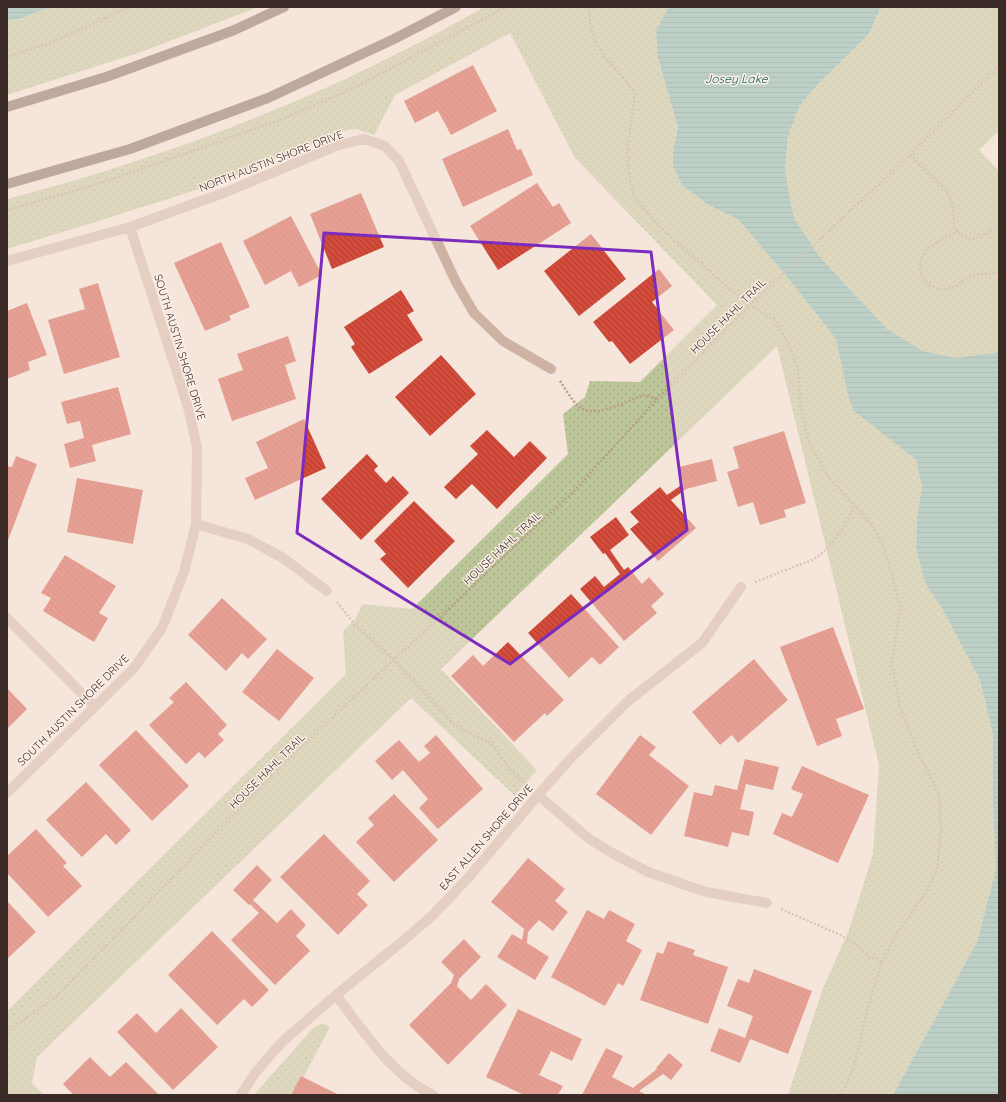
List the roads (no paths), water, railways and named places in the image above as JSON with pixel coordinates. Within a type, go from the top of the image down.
[{"type":"main road","points":[[7,107],[106,77],[232,31],[284,7]]},
{"type":"main road","points":[[7,184],[130,149],[268,98],[394,39],[456,7]]},
{"type":"street","name":"NORTH AUSTIN SHORE DRIVE","points":[[7,261],[130,227],[226,192],[339,145],[364,140],[385,146],[400,161],[456,282],[474,313],[502,341],[551,369]]},
{"type":"street","name":"SOUTH AUSTIN SHORE DRIVE","points":[[7,793],[134,668],[162,628],[184,572],[196,524],[197,448],[188,407],[130,227]]},
{"type":"street","points":[[196,524],[248,539],[282,558],[327,591]]},
{"type":"street","name":"EAST ALLEN SHORE DRIVE","points":[[241,1095],[256,1073],[282,1042],[336,995],[432,916],[469,877],[572,757],[628,702],[702,643],[741,587]]},
{"type":"street","points":[[7,618],[95,707]]},
{"type":"street","points":[[538,795],[588,838],[648,872],[706,892],[767,903]]},
{"type":"street","points":[[336,995],[388,1062],[405,1078],[433,1095]]},
{"type":"water","points":[[7,7],[51,7],[21,18],[7,21]]},
{"type":"water","name":"Josey Lake","points":[[669,7],[881,7],[868,35],[822,80],[800,105],[788,136],[785,172],[794,218],[820,257],[887,329],[923,351],[956,358],[999,352],[999,1095],[893,1095],[977,942],[996,869],[993,802],[993,735],[980,680],[943,610],[925,583],[916,549],[917,518],[922,486],[916,460],[853,410],[847,391],[836,339],[792,283],[739,220],[707,204],[682,185],[673,167],[673,151],[678,127],[658,57],[656,30]]}]
